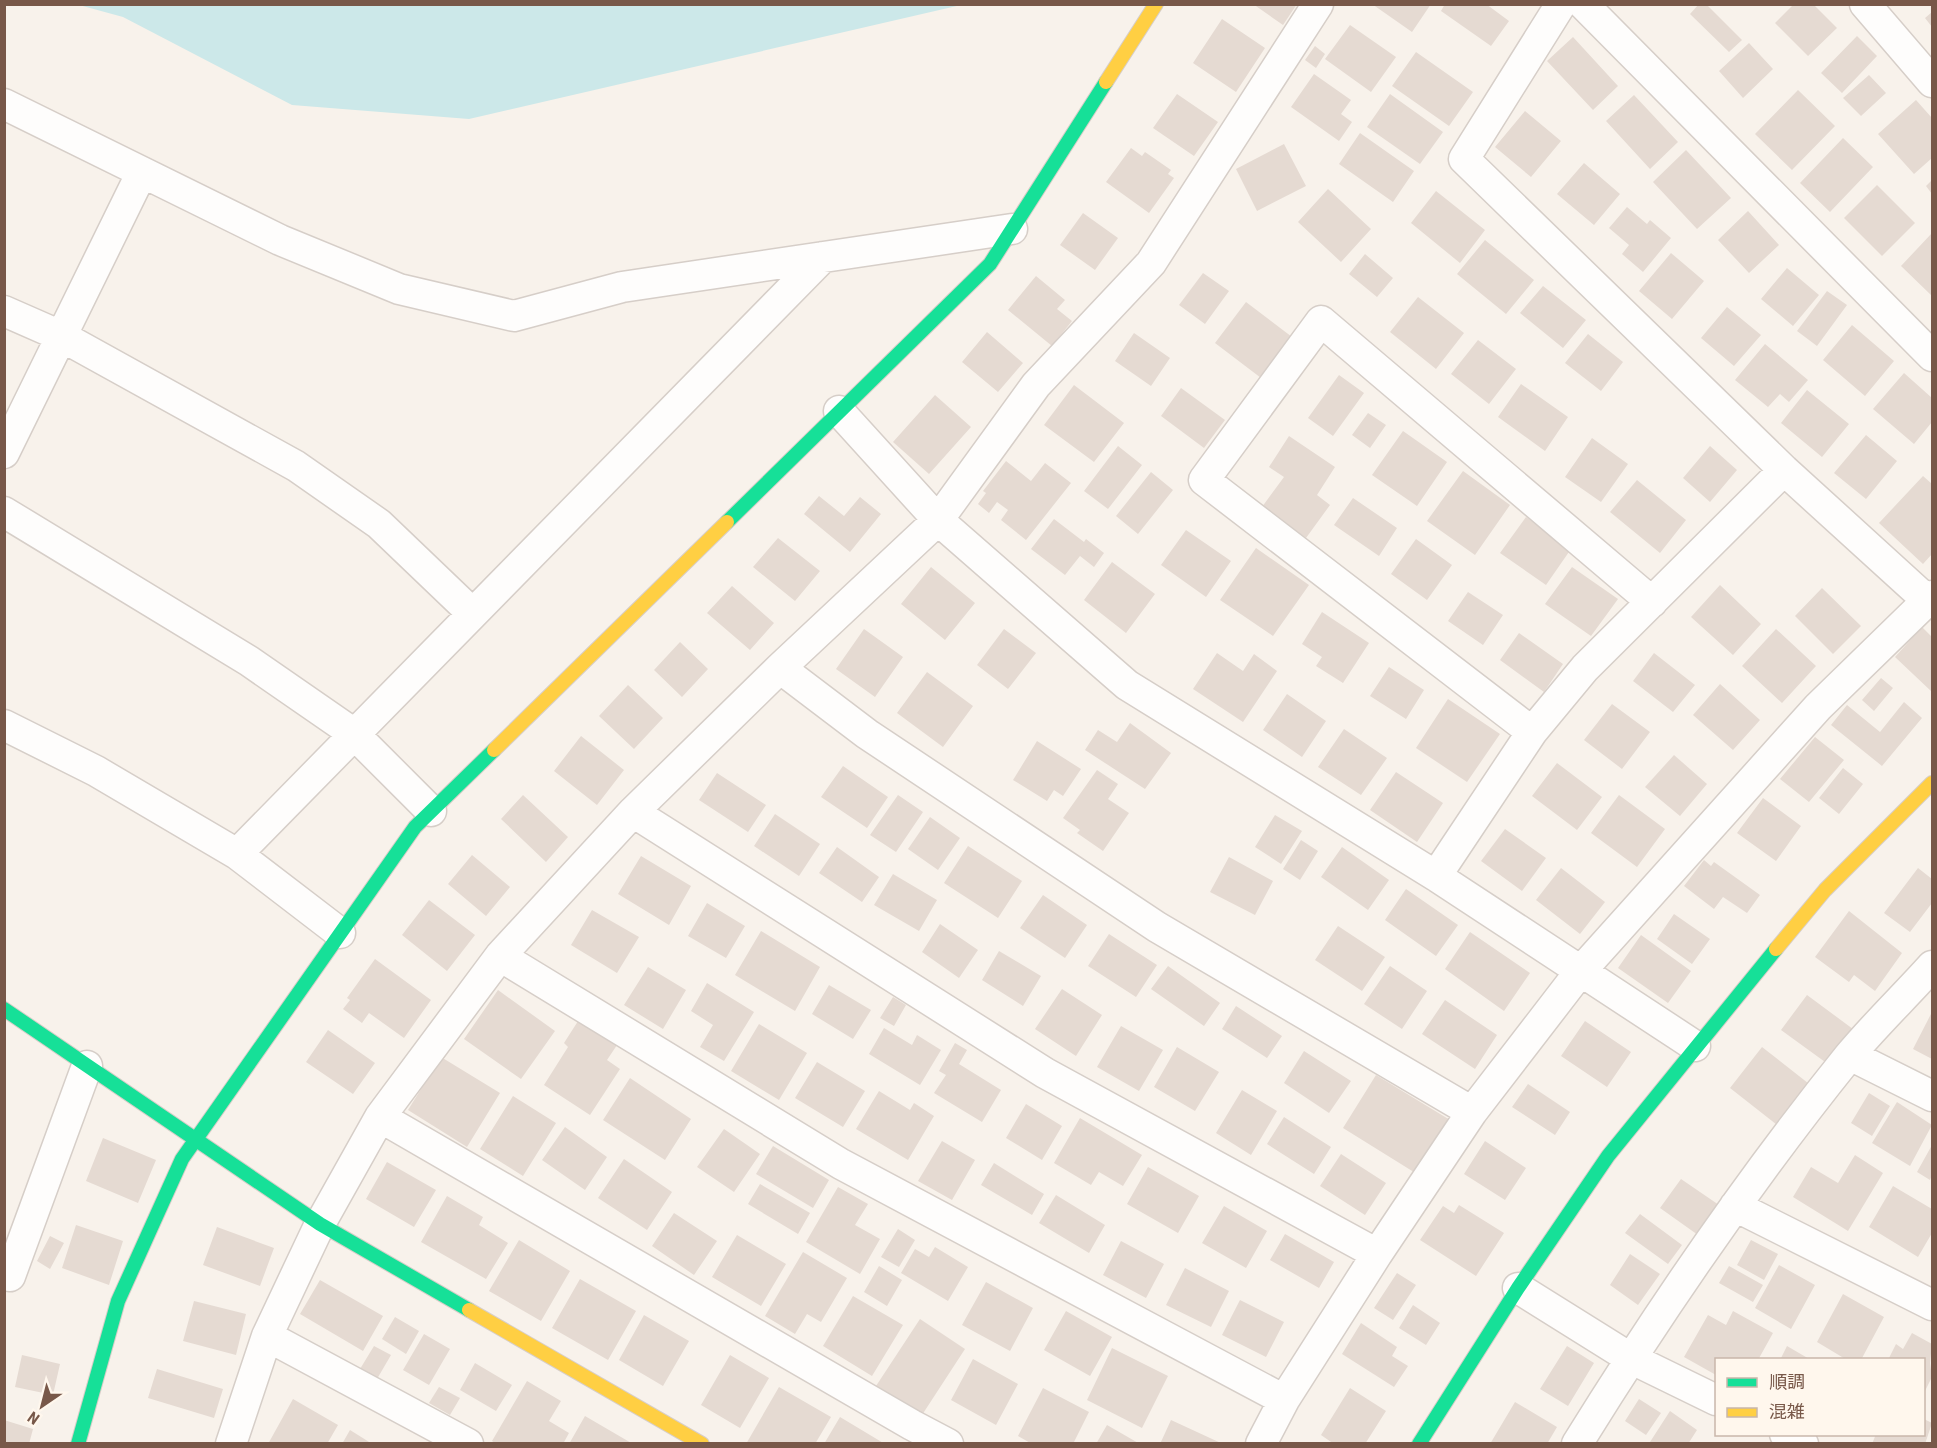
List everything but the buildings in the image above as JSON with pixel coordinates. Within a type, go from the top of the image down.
[{"type":"street","points":[[78,1443],[118,1301],[182,1159],[415,827],[990,264],[1156,4]]},
{"type":"street","points":[[231,1443],[267,1336],[320,1224],[380,1117],[500,956],[633,812],[780,668],[938,520],[1036,385],[1150,263],[1318,4]]},
{"type":"street","points":[[1261,1443],[1284,1400],[1377,1254],[1472,1112],[1579,973],[1818,707],[1930,599],[1784,470],[1464,159],[1561,4]]},
{"type":"street","points":[[1583,4],[1932,356]]},
{"type":"street","points":[[1865,4],[1932,82]]},
{"type":"street","points":[[4,104],[280,240],[399,289],[514,316],[622,287],[1012,229]]},
{"type":"street","points":[[4,453],[142,172]]},
{"type":"street","points":[[237,854],[353,733],[823,257]]},
{"type":"street","points":[[4,311],[62,336],[296,466],[379,524],[472,613]]},
{"type":"street","points":[[1532,732],[1204,480],[1320,321],[1652,602]]},
{"type":"street","points":[[839,411],[938,520],[1127,685],[1436,876],[1579,973],[1695,1046]]},
{"type":"street","points":[[1436,876],[1532,732],[1586,668],[1784,470]]},
{"type":"street","points":[[4,512],[249,661],[353,733],[431,811]]},
{"type":"street","points":[[780,668],[867,734],[1157,927],[1472,1112]]},
{"type":"street","points":[[4,725],[96,771],[237,854],[340,933]]},
{"type":"street","points":[[1419,1443],[1518,1288],[1608,1156],[1695,1046],[1825,890],[1932,783]]},
{"type":"street","points":[[633,812],[1045,1073],[1377,1254]]},
{"type":"street","points":[[500,956],[841,1164],[1284,1400]]},
{"type":"street","points":[[1576,1443],[1630,1358],[1735,1206],[1850,1055],[1932,966]]},
{"type":"street","points":[[4,1010],[320,1224],[702,1443]]},
{"type":"street","points":[[1850,1055],[1932,1096]]},
{"type":"street","points":[[6,1280],[87,1066]]},
{"type":"street","points":[[380,1117],[912,1425],[948,1443]]},
{"type":"street","points":[[1735,1206],[1932,1305]]},
{"type":"street","points":[[1518,1288],[1630,1358],[1715,1400]]},
{"type":"street","points":[[267,1336],[468,1443]]},
{"type":"street","points":[[1789,1436],[1803,1443]]},
{"type":"water","points":[[79,5],[961,5],[469,119],[292,105],[123,17]]},
{"type":"traffic: fast","points":[[727,522],[990,264],[1106,82]]},
{"type":"traffic: fast","points":[[78,1444],[118,1301],[182,1159],[415,827],[494,750]]},
{"type":"traffic: fast","points":[[1419,1444],[1518,1288],[1608,1156],[1776,949]]},
{"type":"traffic: fast","points":[[4,1009],[320,1224],[469,1310]]},
{"type":"traffic: slow","points":[[1106,82],[1156,4]]},
{"type":"traffic: slow","points":[[494,750],[727,522]]},
{"type":"traffic: slow","points":[[1776,949],[1825,890],[1932,783]]},
{"type":"traffic: slow","points":[[469,1310],[702,1444]]}]
